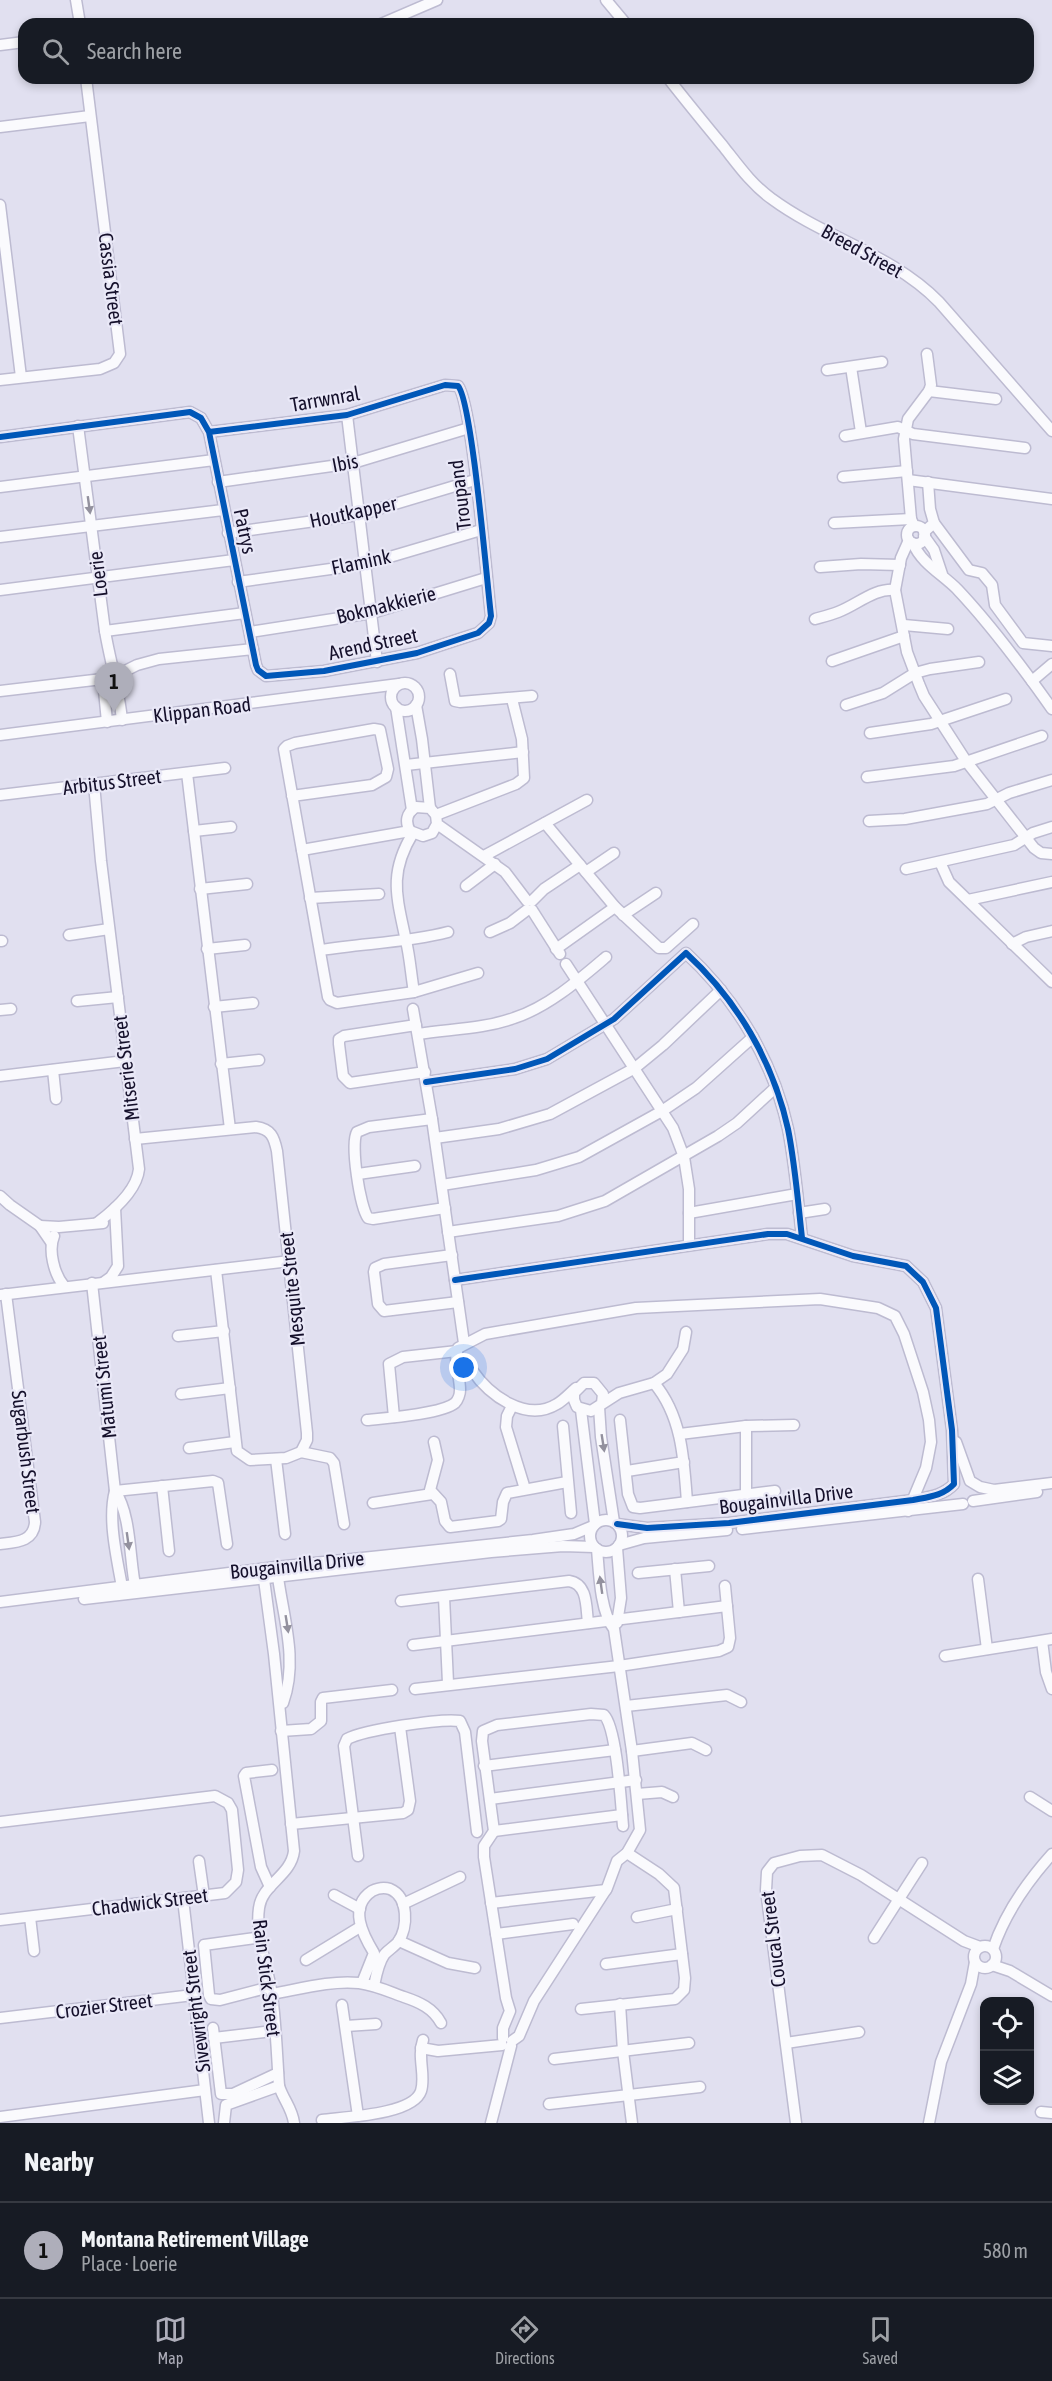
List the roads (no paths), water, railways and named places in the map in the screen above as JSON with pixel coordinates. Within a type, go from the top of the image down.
[{"type":"street","points":[[76,0],[79,18]]},
{"type":"street","points":[[395,18],[438,0]]},
{"type":"street","points":[[606,0],[621,18]]},
{"type":"street","points":[[0,45],[18,43]]},
{"type":"street","name":"Cassia Street","points":[[0,380],[106,367],[114,363],[120,354],[87,84]]},
{"type":"street","name":"Breed Street","points":[[673,84],[753,184],[772,200],[803,219],[891,265],[922,286],[939,302],[1052,431]]},
{"type":"street","points":[[0,127],[90,116]]},
{"type":"street","points":[[0,205],[21,377]]},
{"type":"street","points":[[927,354],[931,385],[908,419],[905,430],[912,522],[907,534],[917,552],[967,601],[1052,709]]},
{"type":"street","points":[[827,370],[882,362]]},
{"type":"street","points":[[850,367],[861,432]]},
{"type":"street","name":"Troupand","points":[[445,385],[453,384],[461,390],[469,428],[491,616]]},
{"type":"street","name":"Tarrwnral","points":[[209,432],[347,415],[445,385]]},
{"type":"street","points":[[928,391],[996,399]]},
{"type":"street","points":[[0,437],[190,412],[201,418],[209,432]]},
{"type":"street","points":[[347,415],[377,662]]},
{"type":"street","name":"Loerie","points":[[78,426],[105,631],[118,688],[122,720]]},
{"type":"street","points":[[845,436],[898,427],[914,434],[1025,448]]},
{"type":"street","name":"Ibis","points":[[218,482],[352,463],[469,428]]},
{"type":"street","name":"Patrys","points":[[209,432],[256,665]]},
{"type":"street","points":[[0,487],[214,460]]},
{"type":"street","points":[[843,477],[908,475],[928,482],[1052,499]]},
{"type":"street","name":"Houtkapper","points":[[228,533],[358,515],[475,480]]},
{"type":"street","points":[[928,482],[930,509],[934,523],[969,570],[982,573],[992,585],[995,605],[1023,643],[1052,646]]},
{"type":"street","points":[[0,537],[223,510]]},
{"type":"street","points":[[834,523],[912,522],[921,528],[934,550],[942,574]]},
{"type":"street","points":[[911,542],[920,542],[934,523]]},
{"type":"street","name":"Flamink","points":[[238,582],[366,564],[481,530]]},
{"type":"street","points":[[911,542],[900,565],[895,590],[907,652],[924,696],[966,761],[1026,837],[1038,851],[1052,854]]},
{"type":"street","points":[[0,590],[234,560]]},
{"type":"street","points":[[820,567],[861,564],[900,565]]},
{"type":"street","name":"Bokmakkierie","points":[[250,632],[372,613],[486,578]]},
{"type":"street","points":[[815,619],[838,612],[882,591],[895,590]]},
{"type":"street","points":[[105,631],[245,614]]},
{"type":"street","name":"Arend Street","points":[[256,665],[261,673],[274,677],[377,662],[470,637],[484,628],[491,616]]},
{"type":"street","points":[[832,661],[904,630],[948,629]]},
{"type":"street","points":[[0,691],[103,680],[159,659],[253,649]]},
{"type":"street","points":[[846,705],[883,693],[915,673],[978,662]]},
{"type":"street","points":[[1032,681],[1052,664]]},
{"type":"street","points":[[450,674],[455,701],[468,702],[532,696]]},
{"type":"street","points":[[103,680],[107,722]]},
{"type":"street","points":[[302,850],[412,832],[423,836],[432,833],[434,816],[416,705],[418,696],[415,688],[408,683],[399,684],[391,695],[396,707],[412,810],[407,820],[412,832],[400,857],[395,880],[414,992]]},
{"type":"street","name":"Klippan Road","points":[[0,735],[399,684]]},
{"type":"street","name":"Klippan Road","points":[[367,688],[391,695]]},
{"type":"street","points":[[434,816],[521,781],[525,776],[523,752],[512,699]]},
{"type":"street","points":[[870,733],[922,726],[1006,699]]},
{"type":"street","points":[[396,707],[409,710],[416,705]]},
{"type":"street","points":[[292,796],[372,785],[383,780],[388,769],[380,730],[374,729],[286,746],[284,753],[328,997],[333,1002],[414,992],[478,973]]},
{"type":"street","points":[[867,777],[954,766],[1042,736]]},
{"type":"street","points":[[406,765],[523,752]]},
{"type":"street","name":"Arbitus Street","points":[[0,795],[225,768]]},
{"type":"street","points":[[97,1223],[115,1208],[139,1175],[135,1139],[230,1129],[187,773]]},
{"type":"street","points":[[869,821],[904,819],[987,804],[1052,780]]},
{"type":"street","name":"Mitserie Street","points":[[94,784],[135,1139]]},
{"type":"street","points":[[484,856],[587,800]]},
{"type":"street","points":[[412,810],[421,806],[505,872],[529,905],[673,1128],[684,1157],[689,1244]]},
{"type":"street","points":[[545,823],[619,911],[650,942],[661,949],[666,948],[693,924]]},
{"type":"street","points":[[906,869],[1014,845],[1052,826]]},
{"type":"street","points":[[194,831],[231,827]]},
{"type":"street","points":[[490,932],[510,923],[544,889],[614,853]]},
{"type":"street","points":[[940,862],[948,882],[1051,980]]},
{"type":"street","points":[[466,886],[495,864]]},
{"type":"street","points":[[968,900],[1052,882]]},
{"type":"street","points":[[200,890],[248,884]]},
{"type":"street","points":[[561,956],[619,911],[656,893]]},
{"type":"street","points":[[310,898],[379,894]]},
{"type":"street","points":[[69,935],[110,929]]},
{"type":"street","points":[[1012,944],[1026,937],[1052,931]]},
{"type":"street","points":[[321,950],[358,944],[406,942],[448,932]]},
{"type":"street","points":[[207,949],[245,945]]},
{"type":"street","points":[[606,957],[577,981],[523,1015],[512,1019],[344,1036],[339,1039],[343,1076],[350,1083],[532,1065],[606,1024],[686,953],[722,990],[753,1037],[775,1088],[788,1130],[802,1238]]},
{"type":"street","points":[[435,1138],[499,1129],[550,1114],[634,1068],[663,1045],[722,990]]},
{"type":"street","name":"Mitserie Street","points":[[77,1001],[118,997]]},
{"type":"street","points":[[214,1007],[253,1003]]},
{"type":"street","points":[[367,1420],[446,1408],[456,1402],[460,1390],[456,1368],[461,1347],[458,1302],[426,1077],[413,1009]]},
{"type":"street","points":[[442,1185],[556,1166],[579,1157],[662,1111],[696,1088],[753,1037]]},
{"type":"street","points":[[221,1064],[259,1060]]},
{"type":"street","points":[[0,1076],[125,1061]]},
{"type":"street","points":[[53,1070],[56,1099]]},
{"type":"street","points":[[448,1232],[558,1216],[605,1201],[684,1157],[737,1123],[775,1088]]},
{"type":"street","points":[[432,1119],[369,1127],[357,1132],[353,1142],[363,1207],[368,1218],[445,1208]]},
{"type":"street","name":"Mesquite Street","points":[[230,1129],[265,1128],[272,1134],[275,1141],[290,1261],[307,1433],[307,1440],[301,1452]]},
{"type":"street","points":[[358,1174],[415,1167]]},
{"type":"street","points":[[689,1213],[797,1194]]},
{"type":"street","points":[[0,1196],[40,1226],[51,1242],[55,1270],[64,1286]]},
{"type":"street","points":[[98,1283],[115,1273],[118,1261],[115,1208]]},
{"type":"street","points":[[799,1213],[825,1209]]},
{"type":"street","points":[[40,1226],[59,1227],[97,1223],[108,1225],[115,1232]]},
{"type":"street","points":[[51,1242],[59,1227]]},
{"type":"street","points":[[455,1280],[768,1234],[787,1234],[853,1256],[906,1266],[913,1270],[923,1282],[936,1308],[952,1430],[954,1484],[951,1495],[955,1502],[968,1503],[976,1491],[970,1481],[952,1430]]},
{"type":"street","points":[[452,1254],[379,1265],[374,1272],[378,1304],[384,1311],[458,1302]]},
{"type":"street","points":[[118,1261],[124,1272],[133,1278]]},
{"type":"street","points":[[3,1294],[290,1261]]},
{"type":"street","points":[[49,1288],[55,1270]]},
{"type":"street","points":[[216,1270],[237,1451],[250,1460],[276,1459],[294,1456],[301,1452],[330,1458],[334,1463],[344,1524]]},
{"type":"street","name":"Matumi Street","points":[[98,1283],[115,1491],[111,1510],[123,1590]]},
{"type":"street","name":"Sugarbush Street","points":[[0,1544],[22,1541],[29,1537],[35,1527],[3,1294]]},
{"type":"street","points":[[394,1417],[389,1364],[403,1357],[461,1347],[484,1334],[636,1308],[820,1299],[861,1304],[878,1308],[895,1316],[904,1334],[923,1392],[931,1442],[926,1468],[910,1506]]},
{"type":"street","points":[[178,1336],[224,1331]]},
{"type":"street","points":[[557,1404],[591,1411],[619,1393],[654,1383],[673,1366],[683,1349],[686,1332]]},
{"type":"street","points":[[472,1370],[490,1393],[512,1406],[537,1409],[557,1404],[584,1383],[619,1393]]},
{"type":"street","points":[[654,1383],[666,1398],[680,1434],[687,1502]]},
{"type":"street","points":[[598,1386],[603,1394],[600,1405],[601,1437],[615,1523],[622,1532],[618,1546],[621,1590],[613,1623]]},
{"type":"street","points":[[181,1394],[230,1388]]},
{"type":"street","points":[[322,2120],[358,2116],[371,2119],[410,2103],[420,2094],[422,2044],[438,2051],[506,2043],[519,2036],[534,2001],[606,1890],[617,1861],[627,1853],[640,1830],[636,1780],[613,1623],[595,1548],[590,1539],[594,1525],[579,1409],[573,1398],[576,1388]]},
{"type":"street","points":[[512,1406],[507,1416],[506,1427],[525,1489]]},
{"type":"street","points":[[620,1420],[629,1499],[633,1507],[775,1491]]},
{"type":"street","points":[[680,1434],[746,1426],[794,1425]]},
{"type":"street","points":[[563,1426],[571,1513]]},
{"type":"street","points":[[746,1426],[746,1494]]},
{"type":"street","points":[[189,1448],[235,1442]]},
{"type":"street","points":[[434,1442],[438,1460],[430,1485],[432,1494],[441,1502],[447,1525],[454,1527],[498,1521],[501,1519],[504,1497],[507,1493],[567,1482]]},
{"type":"street","points":[[276,1459],[285,1534]]},
{"type":"street","points":[[627,1471],[684,1462]]},
{"type":"street","name":"Bougainvilla Drive","points":[[277,1571],[548,1547],[595,1548],[609,1552],[618,1546],[644,1538],[910,1506],[943,1493],[962,1479],[994,1490],[1052,1483]]},
{"type":"street","points":[[115,1491],[213,1481],[218,1483],[228,1544]]},
{"type":"street","points":[[162,1486],[169,1551]]},
{"type":"street","name":"Bougainvilla Drive","points":[[0,1609],[135,1588],[574,1534],[604,1520],[647,1528],[729,1523],[910,1506],[968,1503],[1052,1490]]},
{"type":"street","name":"Matumi Street","points":[[115,1491],[121,1500],[125,1518],[135,1588]]},
{"type":"street","points":[[373,1503],[432,1494]]},
{"type":"street","points":[[638,1574],[709,1566]]},
{"type":"street","points":[[675,1569],[679,1611]]},
{"type":"street","name":"Rain Stick Street","points":[[277,1571],[289,1643],[289,1672],[280,1708]]},
{"type":"street","name":"Rain Stick Street","points":[[263,1573],[294,1844],[290,1868],[270,1887],[258,1910],[271,1990],[279,2086],[283,2098],[293,2111],[294,2123]]},
{"type":"street","points":[[978,1579],[987,1649]]},
{"type":"street","points":[[401,1601],[569,1581],[576,1582],[583,1588],[588,1623]]},
{"type":"street","points":[[416,1689],[448,1683],[619,1666],[724,1649],[728,1647],[730,1638],[725,1586]]},
{"type":"street","name":"Bougainvilla Drive","points":[[0,1602],[123,1590]]},
{"type":"street","points":[[444,1597],[448,1683]]},
{"type":"street","points":[[413,1645],[588,1623],[613,1623],[679,1611],[727,1606]]},
{"type":"street","points":[[945,1656],[1047,1640],[1046,1672],[1052,1689]]},
{"type":"street","points":[[281,1731],[315,1727],[321,1721],[323,1698],[392,1690]]},
{"type":"street","points":[[626,1706],[727,1695],[741,1702]]},
{"type":"street","points":[[491,2123],[502,2084],[501,2057],[506,2043],[503,2028],[510,2008],[506,1998],[483,1851],[494,1831],[484,1766],[482,1735],[486,1729],[496,1725],[599,1713],[604,1715],[609,1723],[615,1750],[623,1820],[494,1831]]},
{"type":"street","points":[[358,1856],[344,1755],[345,1743],[350,1737],[359,1734],[460,1721],[463,1725],[477,1832]]},
{"type":"street","points":[[291,1824],[408,1810],[410,1801],[400,1727]]},
{"type":"street","points":[[632,1751],[692,1743],[706,1750]]},
{"type":"street","points":[[484,1766],[615,1750]]},
{"type":"street","points":[[270,1887],[261,1867],[244,1776],[250,1772],[272,1770]]},
{"type":"street","points":[[490,1800],[636,1780]]},
{"type":"street","points":[[637,1794],[662,1792],[673,1797]]},
{"type":"street","name":"Chadwick Street","points":[[0,1822],[207,1796],[222,1798],[232,1810],[238,1870],[236,1882],[225,1893],[0,1920]]},
{"type":"street","points":[[1030,1797],[1052,1811]]},
{"type":"street","points":[[581,2009],[678,1997],[685,1983],[674,1888],[659,1874],[627,1853]]},
{"type":"street","name":"Coucal Street","points":[[796,2123],[766,1890],[770,1867],[779,1860],[813,1854],[822,1855],[861,1875],[985,1956],[1052,1996]]},
{"type":"street","points":[[929,2123],[941,2062],[971,1984],[1014,1903],[1052,1854]]},
{"type":"street","points":[[199,1861],[204,1896]]},
{"type":"street","points":[[874,1938],[922,1863]]},
{"type":"street","points":[[404,1904],[460,1877]]},
{"type":"street","points":[[368,1985],[374,1953],[360,1927],[360,1909],[365,1898],[378,1888],[390,1889],[396,1892],[404,1904],[404,1923],[399,1941],[372,1973]]},
{"type":"street","points":[[491,1903],[606,1890]]},
{"type":"street","points":[[334,1895],[360,1909]]},
{"type":"street","name":"Sivewright Street","points":[[183,1899],[209,2123]]},
{"type":"street","points":[[637,1917],[677,1909]]},
{"type":"street","points":[[30,1917],[34,1951]]},
{"type":"street","points":[[496,1934],[573,1924]]},
{"type":"street","points":[[306,1960],[360,1927]]},
{"type":"street","points":[[255,1938],[204,1945],[209,1995],[212,2000],[327,1984],[368,1985],[428,2008],[435,2013],[441,2023]]},
{"type":"street","points":[[399,1941],[448,1964],[475,1968]]},
{"type":"street","points":[[606,1964],[682,1954]]},
{"type":"street","name":"Crozier Street","points":[[0,2018],[194,1995]]},
{"type":"street","points":[[342,2004],[358,2116]]},
{"type":"street","points":[[620,2004],[632,2123]]},
{"type":"street","points":[[346,2026],[376,2024]]},
{"type":"street","points":[[264,2032],[213,2033],[221,2094],[233,2094],[278,2073]]},
{"type":"street","points":[[786,2043],[859,2032]]},
{"type":"street","points":[[554,2059],[690,2043]]},
{"type":"street","points":[[224,2123],[226,2105],[279,2086]]},
{"type":"street","points":[[549,2104],[700,2087]]},
{"type":"street","points":[[0,2117],[205,2090]]},
{"type":"place","name":"Montana Retirement Village","points":[[114,712]]}]
